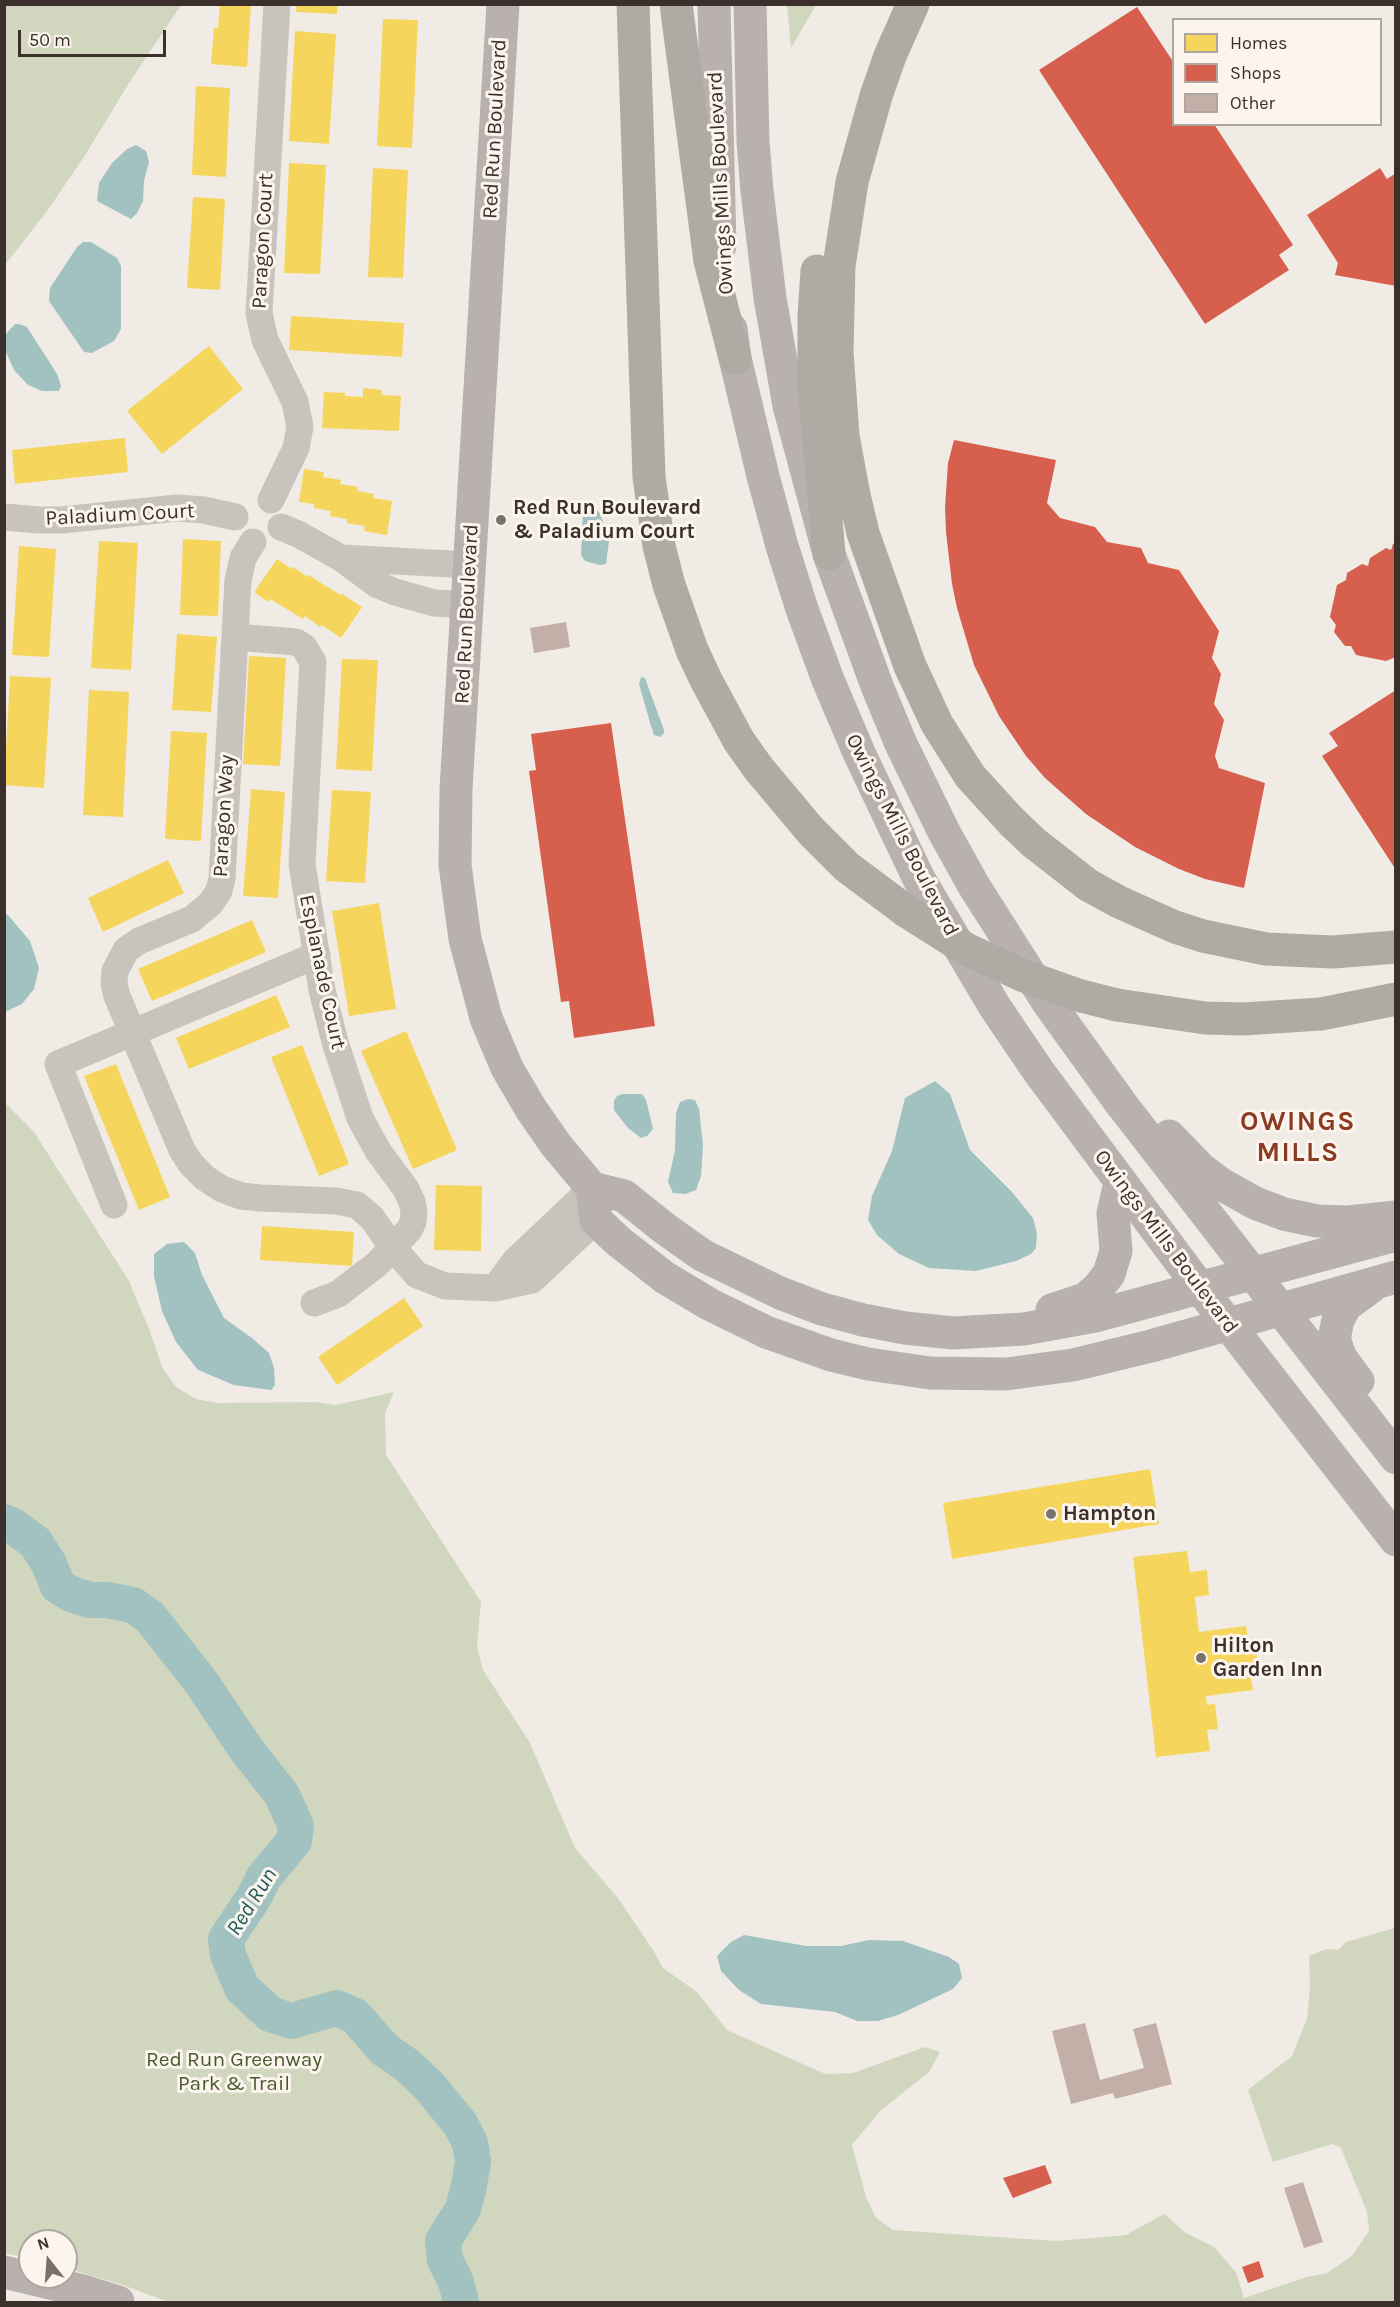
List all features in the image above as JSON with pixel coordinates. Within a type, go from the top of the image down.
[{"type":"highway","points":[[633,4],[649,477],[659,546],[669,585],[692,650],[739,741],[759,770],[811,831],[840,860],[906,911],[942,935],[1004,967],[1051,987],[1117,1005],[1205,1018],[1243,1019],[1321,1014],[1395,999]]},
{"type":"highway","points":[[676,4],[710,261],[735,358]]},
{"type":"highway","points":[[828,554],[814,386],[814,316],[817,270],[829,190],[852,106],[863,75],[896,4]]},
{"type":"highway","points":[[913,4],[890,56],[876,96],[852,182],[839,266],[837,352],[843,436],[863,533],[910,666],[937,724],[970,776],[1011,821],[1088,885],[1119,902],[1175,927],[1203,936],[1266,949],[1333,952],[1395,947]]},
{"type":"main road","name":"Red Run Boulevard","points":[[502,4],[454,842],[457,889],[465,939],[481,1002],[507,1068],[544,1129],[618,1241],[686,1292],[766,1332],[808,1348],[891,1368],[956,1375],[1037,1372],[1107,1358],[1392,1278]]},
{"type":"main road","name":"Owings Mills Boulevard","points":[[714,4],[720,250],[735,358],[763,476],[802,609],[828,680],[882,804],[919,879],[995,1007],[1039,1072],[1120,1183],[1395,1540]]},
{"type":"main road","name":"Owings Mills Boulevard","points":[[750,4],[753,141],[770,297],[789,406],[828,554],[901,744],[944,832],[1012,947],[1082,1051],[1395,1458]]},
{"type":"main road","points":[[1082,1051],[1131,1092],[1201,1169],[1221,1184],[1255,1203],[1284,1214],[1317,1221],[1348,1222],[1395,1217]]},
{"type":"main road","points":[[953,1333],[1065,1307],[1085,1299],[1098,1288],[1113,1262],[1116,1237],[1113,1213],[1120,1183]]},
{"type":"main road","points":[[594,1204],[624,1196],[702,1255],[780,1293],[822,1309],[905,1328],[953,1333],[986,1332],[1058,1324],[1200,1288],[1395,1234]]},
{"type":"main road","points":[[1392,1278],[1367,1289],[1346,1305],[1338,1320],[1335,1342],[1341,1359],[1395,1430]]},
{"type":"main road","points":[[4,2272],[118,2302]]},
{"type":"street","name":"Paragon Court","points":[[271,500],[296,448],[300,427],[295,402],[265,340],[259,313],[277,4]]},
{"type":"street","points":[[263,497],[271,500],[280,511],[281,527],[270,540],[253,542],[239,533],[235,517],[242,503],[248,499],[263,497]]},
{"type":"street","name":"Paladium Court","points":[[4,517],[62,520],[177,508],[204,510],[235,517]]},
{"type":"street","points":[[281,527],[341,558],[376,584],[394,592],[434,603],[467,605]]},
{"type":"street","name":"Paragon Way","points":[[253,542],[243,558],[240,570],[222,878],[219,891],[202,913],[139,941],[126,950],[115,971],[114,984],[182,1150],[191,1164],[205,1178],[222,1189],[241,1196],[336,1200],[357,1205],[372,1218],[393,1248],[417,1275],[430,1282],[462,1288],[495,1288],[515,1261],[594,1204]]},
{"type":"street","points":[[341,558],[469,565]]},
{"type":"street","name":"Esplanade Court","points":[[235,637],[296,642],[304,647],[313,662],[302,864],[328,1018],[360,1118],[378,1152],[406,1189],[412,1202],[413,1222],[393,1248],[351,1285],[338,1294],[314,1303]]},
{"type":"street","points":[[114,1205],[58,1064],[317,955]]},
{"type":"green space","points":[[5,4],[181,5],[129,83],[84,157],[47,211],[5,265]]},
{"type":"green space","points":[[787,5],[816,5],[791,48]]},
{"type":"green space","name":"Red Run Greenway Park & Trail","points":[[5,1103],[34,1132],[129,1281],[163,1369],[176,1387],[196,1399],[217,1403],[315,1402],[336,1405],[394,1392],[385,1413],[386,1455],[481,1602],[477,1646],[483,1670],[530,1743],[575,1848],[618,1898],[663,1968],[697,1992],[727,2030],[825,2074],[853,2073],[925,2047],[940,2052],[929,2072],[880,2111],[852,2145],[866,2197],[876,2218],[893,2230],[1057,2241],[1126,2235],[1164,2214],[1186,2233],[1214,2247],[1236,2272],[1244,2298],[1307,2277],[1327,2273],[1352,2256],[1369,2231],[1367,2212],[1341,2148],[1332,2144],[1273,2162],[1248,2090],[1292,2056],[1307,2019],[1310,1986],[1309,1956],[1326,1949],[1338,1950],[1346,1942],[1395,1928],[1395,2302],[168,2302],[78,2272],[78,2229],[18,2229],[18,2256],[5,2253]]},
{"type":"water","points":[[136,145],[146,151],[149,162],[144,181],[143,201],[131,219],[97,201],[99,183],[112,163],[127,149]]},
{"type":"water","points":[[83,242],[91,242],[117,258],[121,266],[121,329],[114,341],[92,353],[84,352],[49,301],[50,288],[77,247]]},
{"type":"water","points":[[15,324],[27,327],[57,374],[61,386],[59,391],[42,391],[28,385],[14,370],[5,350],[4,336]]},
{"type":"water","points":[[592,506],[600,513],[609,541],[606,564],[600,565],[585,561],[581,555],[583,509]]},
{"type":"water","points":[[641,677],[645,678],[664,730],[660,737],[654,735],[651,726],[639,684]]},
{"type":"water","points":[[5,914],[30,941],[39,968],[34,989],[22,1004],[5,1012]]},
{"type":"water","points":[[935,1081],[950,1094],[970,1150],[1012,1192],[1033,1218],[1037,1233],[1036,1248],[1031,1254],[1016,1261],[976,1271],[929,1268],[899,1254],[877,1235],[868,1220],[872,1196],[892,1151],[905,1098]]},
{"type":"water","points":[[622,1094],[642,1094],[646,1100],[653,1129],[647,1136],[641,1138],[628,1128],[614,1110],[614,1101]]},
{"type":"water","points":[[688,1099],[695,1100],[699,1109],[703,1145],[701,1176],[696,1190],[685,1194],[673,1193],[668,1182],[675,1150],[676,1113],[680,1102]]},
{"type":"water","points":[[184,1242],[195,1253],[202,1275],[224,1318],[269,1353],[274,1368],[275,1385],[271,1390],[234,1385],[198,1370],[176,1342],[162,1311],[154,1276],[154,1254],[167,1244]]},
{"type":"water","points":[[744,1935],[806,1946],[841,1946],[869,1940],[903,1941],[949,1957],[959,1964],[962,1978],[953,1989],[898,2015],[878,2021],[857,2021],[835,2012],[761,2004],[739,1990],[721,1971],[717,1956],[731,1942]]},
{"type":"building: Homes","points":[[220,4],[251,4],[247,67],[211,64],[214,28],[218,28]]},
{"type":"building: Homes","points":[[297,4],[337,4],[337,14],[296,12]]},
{"type":"building: Homes","points":[[383,19],[418,20],[412,148],[377,146]]},
{"type":"building: Homes","points":[[295,31],[336,34],[329,144],[289,141]]},
{"type":"building: Homes","points":[[196,86],[230,88],[226,177],[192,175]]},
{"type":"building: Homes","points":[[289,163],[326,165],[320,274],[284,273]]},
{"type":"building: Homes","points":[[373,168],[408,170],[403,278],[368,277]]},
{"type":"building: Homes","points":[[193,197],[225,199],[220,290],[187,288]]},
{"type":"building: Homes","points":[[291,316],[404,323],[402,357],[289,350]]},
{"type":"building: Homes","points":[[209,346],[243,389],[162,454],[127,411]]},
{"type":"building: Homes","points":[[363,388],[382,390],[382,395],[401,396],[399,431],[322,428],[324,392],[363,397]]},
{"type":"building: Homes","points":[[125,438],[128,472],[15,484],[12,450]]},
{"type":"building: Homes","points":[[304,469],[324,472],[323,477],[341,480],[340,484],[358,487],[357,491],[374,494],[373,498],[392,501],[387,535],[364,531],[365,526],[347,523],[347,519],[330,516],[331,511],[314,508],[314,504],[299,502]]},
{"type":"building: Homes","points":[[183,539],[221,541],[218,616],[180,615]]},
{"type":"building: Homes","points":[[99,541],[138,543],[131,670],[91,668]]},
{"type":"building: Homes","points":[[19,546],[56,549],[49,657],[12,655]]},
{"type":"building: Homes","points":[[277,559],[308,577],[309,575],[362,607],[341,638],[305,616],[303,619],[270,599],[268,602],[254,592]]},
{"type":"building: Homes","points":[[177,634],[217,637],[211,712],[172,710]]},
{"type":"building: Homes","points":[[249,656],[286,658],[280,766],[243,764]]},
{"type":"building: Homes","points":[[342,659],[378,660],[372,771],[336,769]]},
{"type":"building: Homes","points":[[10,676],[51,678],[44,788],[4,785]]},
{"type":"building: Homes","points":[[89,690],[129,692],[123,817],[83,815]]},
{"type":"building: Homes","points":[[171,731],[207,733],[201,841],[165,839]]},
{"type":"building: Homes","points":[[251,789],[285,792],[278,898],[243,896]]},
{"type":"building: Homes","points":[[332,790],[371,792],[365,883],[326,881]]},
{"type":"building: Homes","points":[[168,860],[184,893],[103,932],[88,898]]},
{"type":"building: Homes","points":[[379,903],[396,1009],[349,1016],[332,911]]},
{"type":"building: Homes","points":[[252,920],[266,952],[152,1001],[138,969]]},
{"type":"building: Homes","points":[[276,995],[290,1027],[189,1069],[176,1038]]},
{"type":"building: Homes","points":[[406,1031],[457,1150],[413,1169],[361,1051]]},
{"type":"building: Homes","points":[[302,1045],[349,1164],[319,1176],[271,1057]]},
{"type":"building: Homes","points":[[116,1064],[170,1197],[139,1210],[84,1076]]},
{"type":"building: Homes","points":[[436,1185],[482,1186],[481,1251],[434,1250]]},
{"type":"building: Homes","points":[[262,1226],[354,1232],[352,1266],[260,1260]]},
{"type":"building: Homes","points":[[404,1298],[423,1326],[337,1385],[318,1357]]},
{"type":"building: Homes","name":"Hampton","points":[[1150,1469],[1159,1524],[952,1559],[943,1503]]},
{"type":"building: Homes","name":"Hilton Garden Inn","points":[[1187,1551],[1190,1572],[1207,1570],[1209,1595],[1195,1597],[1199,1632],[1246,1626],[1248,1639],[1255,1638],[1259,1676],[1251,1677],[1253,1690],[1206,1696],[1207,1705],[1215,1704],[1218,1729],[1207,1730],[1210,1751],[1156,1757],[1133,1557]]},
{"type":"building: Shops","points":[[1137,7],[1172,60],[1172,126],[1215,126],[1293,245],[1279,255],[1289,270],[1205,324],[1039,70]]},
{"type":"building: Shops","points":[[1380,168],[1387,179],[1396,173],[1396,286],[1335,275],[1338,263],[1307,215]]},
{"type":"building: Shops","points":[[954,440],[1056,460],[1047,503],[1060,518],[1095,527],[1107,542],[1141,548],[1148,563],[1179,570],[1219,631],[1212,658],[1221,674],[1214,704],[1224,720],[1215,756],[1219,768],[1265,783],[1244,888],[1205,879],[1179,869],[1135,847],[1086,814],[1045,778],[1026,756],[999,716],[974,665],[952,584],[945,508],[948,463]]},
{"type":"building: Shops","points":[[1396,542],[1396,657],[1386,661],[1356,655],[1351,646],[1345,646],[1334,632],[1336,625],[1330,617],[1337,585],[1346,580],[1347,573],[1362,564],[1368,566],[1370,558],[1386,548],[1391,550]]},
{"type":"building: Shops","points":[[1396,690],[1396,870],[1322,756],[1338,746],[1329,733]]},
{"type":"building: Shops","points":[[611,723],[655,1026],[574,1038],[569,1001],[561,1002],[529,771],[536,770],[531,734]]},
{"type":"building: Shops","points":[[1045,2165],[1052,2183],[1013,2198],[1003,2178]]},
{"type":"building: Shops","points":[[1259,2261],[1264,2277],[1248,2283],[1242,2267]]},
{"type":"building: Other","points":[[566,622],[570,647],[534,653],[530,628]]},
{"type":"building: Other","points":[[1085,2023],[1100,2080],[1144,2068],[1133,2029],[1156,2023],[1172,2084],[1115,2099],[1113,2093],[1071,2104],[1052,2031]]},
{"type":"building: Other","points":[[1303,2182],[1323,2242],[1304,2248],[1284,2188]]},
{"type":"waterway","name":"Red Run","points":[[4,1522],[35,1542],[48,1562],[58,1586],[71,1594],[90,1600],[107,1600],[133,1605],[150,1617],[201,1682],[246,1749],[282,1795],[296,1826],[294,1841],[264,1877],[254,1897],[226,1939],[228,1955],[242,1988],[270,2014],[291,2021],[337,2008],[355,2016],[385,2050],[407,2065],[430,2087],[461,2125],[470,2143],[473,2161],[463,2209],[443,2241],[445,2260],[456,2282],[461,2302]]},
{"type":"place","name":"Red Run Boulevard & Paladium Court","points":[[501,520]]},
{"type":"place","name":"Hampton","points":[[1051,1514]]},
{"type":"place","name":"Hilton Garden Inn","points":[[1201,1658]]},
{"type":"district","name":"OWINGS MILLS","points":[[1298,1138]]}]
